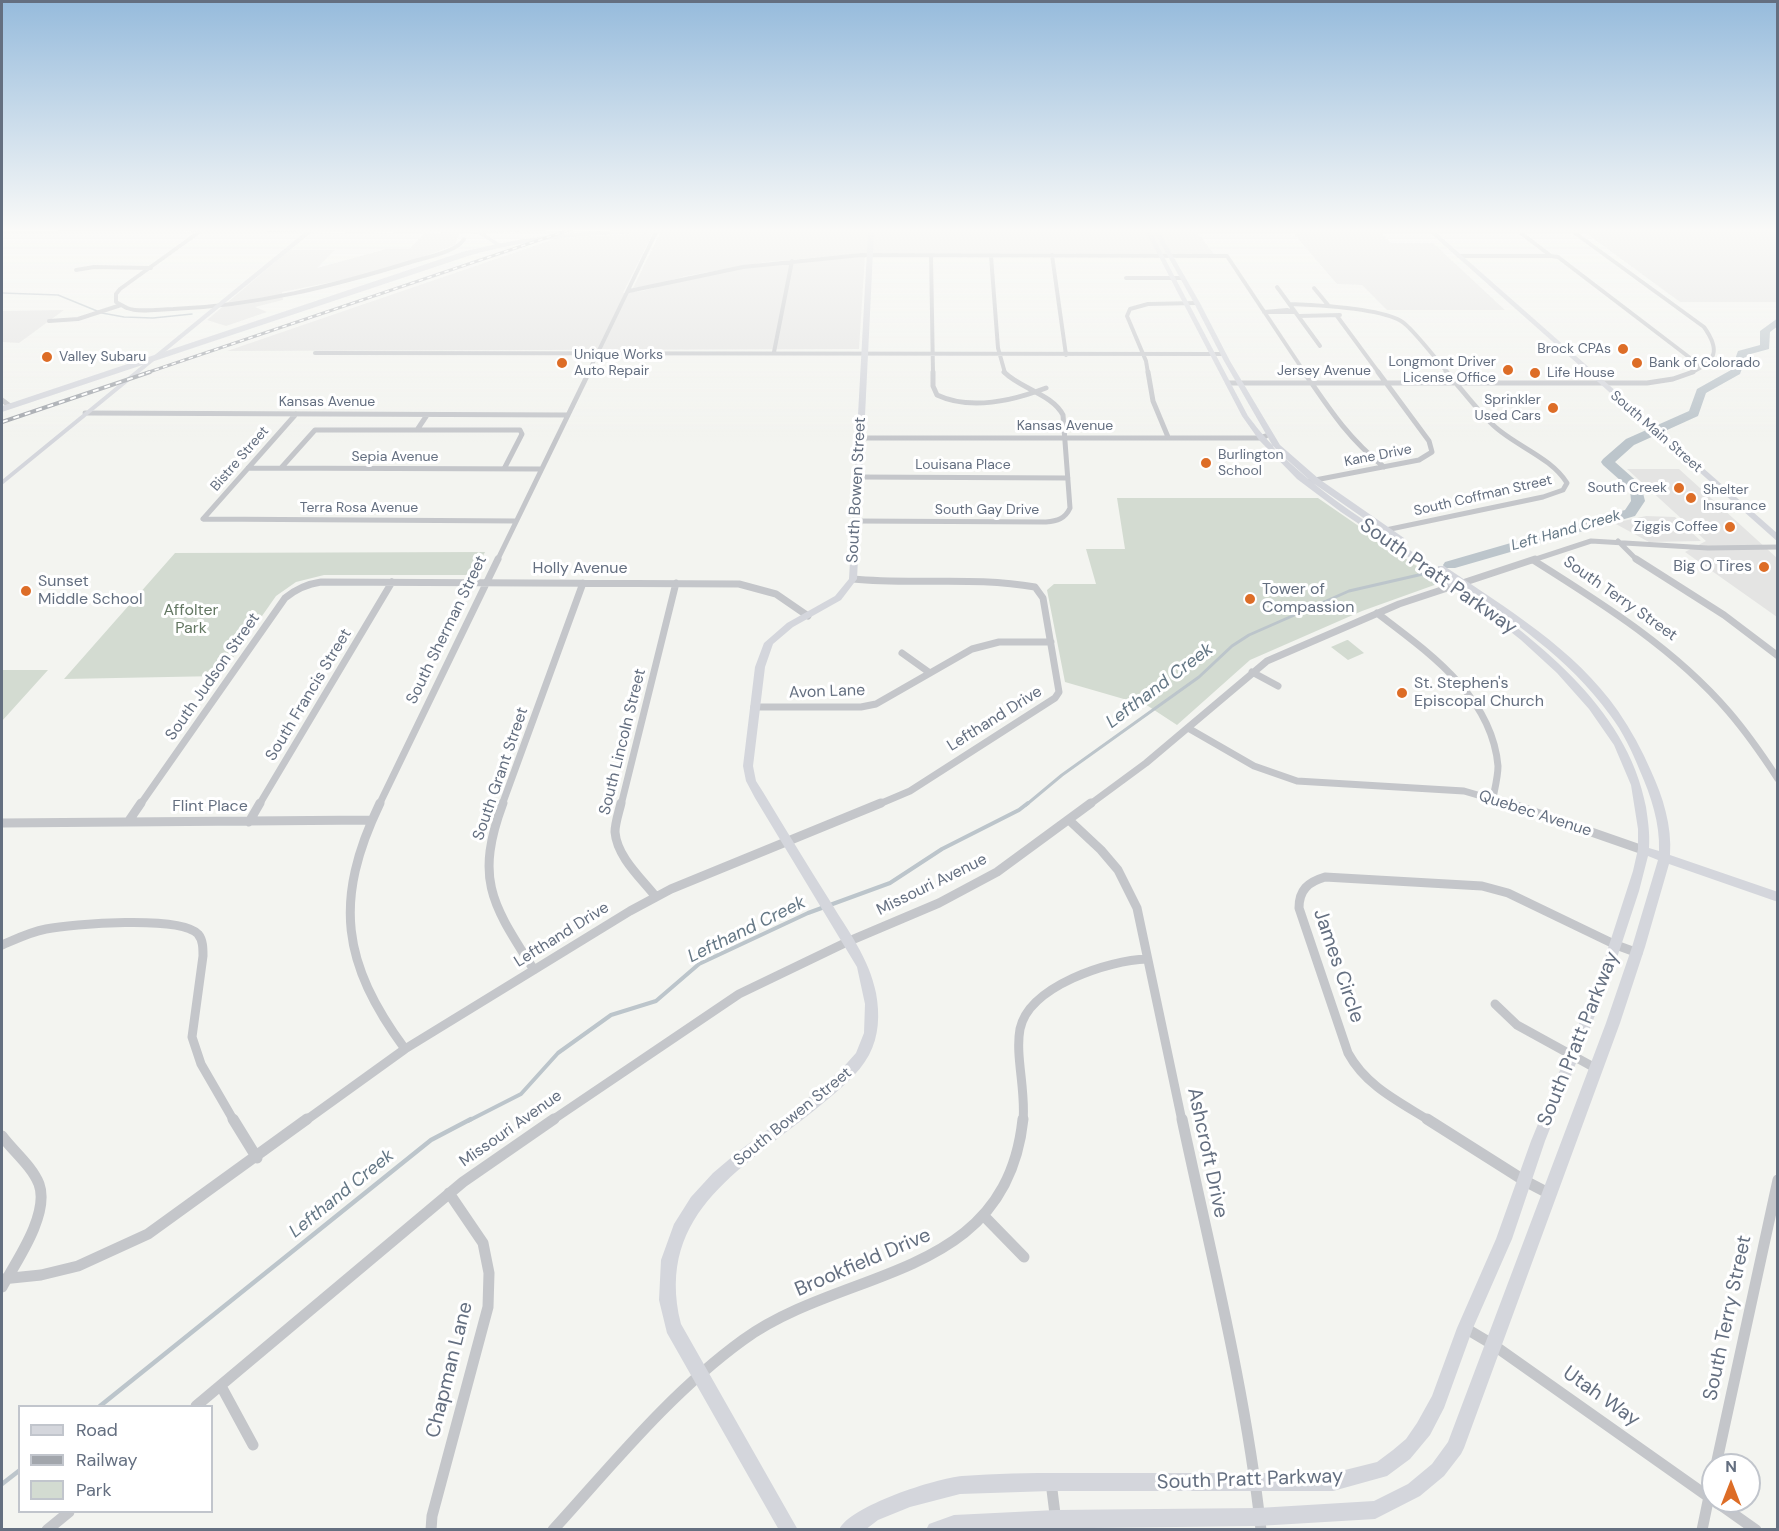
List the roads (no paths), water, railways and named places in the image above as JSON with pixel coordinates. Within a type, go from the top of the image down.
[{"type":"highway","points":[[4,405],[328,299]]},
{"type":"highway","points":[[181,336],[183,339],[193,341],[214,337]]},
{"type":"highway","points":[[91,378],[118,375],[125,381]]},
{"type":"main road","name":"South Main Street","points":[[1508,299],[1778,539]]},
{"type":"street","points":[[117,299],[124,307],[135,309],[209,307],[251,299]]},
{"type":"street","points":[[2,483],[226,299]]},
{"type":"street","name":"South Sherman Street","points":[[405,1049],[386,1025],[366,992],[356,966],[349,913],[359,854],[372,820],[625,299]]},
{"type":"street","points":[[774,352],[784,299]]},
{"type":"street","name":"South Bowen Street","points":[[789,1530],[673,1327],[666,1296],[668,1263],[675,1236],[687,1211],[705,1190],[818,1099],[855,1066],[869,1041],[873,1019],[870,991],[863,966],[751,781],[748,766],[760,667],[769,643],[790,625],[838,598],[852,579],[867,299]]},
{"type":"street","points":[[931,299],[934,391],[942,398],[957,402],[993,402],[1018,398],[1046,388]]},
{"type":"street","points":[[995,299],[1000,355]]},
{"type":"street","points":[[1058,299],[1066,355]]},
{"type":"street","name":"South Pratt Parkway","points":[[935,1530],[954,1524],[1259,1523],[1375,1510],[1414,1490],[1438,1470],[1455,1448],[1492,1344],[1597,1069],[1638,953],[1664,857],[1663,830],[1655,794],[1642,758],[1608,703],[1563,655],[1310,482],[1277,446],[1264,437],[1190,299]]},
{"type":"street","points":[[1256,299],[1348,434],[1384,467]]},
{"type":"street","points":[[1287,299],[1320,346]]},
{"type":"street","points":[[1323,299],[1328,305]]},
{"type":"street","points":[[1614,299],[1702,367],[1714,358],[1718,351],[1712,336],[1663,299]]},
{"type":"street","points":[[1168,437],[1153,401],[1144,355],[1128,320],[1128,312],[1142,305],[1192,304]]},
{"type":"street","name":"South Coffman Street","points":[[1290,304],[1328,305],[1341,309],[1371,312],[1402,321],[1505,435],[1560,472],[1567,483],[1565,488],[1543,497],[1382,530]]},
{"type":"street","points":[[49,321],[66,321],[123,305]]},
{"type":"street","points":[[1299,316],[1337,316],[1341,315],[1341,309]]},
{"type":"street","points":[[1264,312],[1294,312]]},
{"type":"street","name":"Kane Drive","points":[[1310,482],[1419,460],[1427,456],[1432,448],[1337,316]]},
{"type":"street","points":[[315,353],[599,351],[864,352],[932,355],[1218,354]]},
{"type":"street","name":"South Gay Drive","points":[[855,521],[1054,522],[1064,519],[1070,508],[1061,411],[1035,392],[1007,377],[1003,371],[1000,355]]},
{"type":"street","name":"Jersey Avenue","points":[[1234,383],[1664,382],[1702,367]]},
{"type":"street","name":"Kansas Avenue","points":[[85,413],[568,415]]},
{"type":"street","name":"Bistre Street","points":[[203,519],[296,414]]},
{"type":"street","points":[[417,430],[428,415]]},
{"type":"street","points":[[281,468],[315,430],[520,430],[522,434],[504,469]]},
{"type":"street","name":"Kansas Avenue","points":[[860,438],[1264,437]]},
{"type":"street","name":"Sepia Avenue","points":[[248,468],[541,469]]},
{"type":"street","name":"Louisana Place","points":[[857,477],[1068,478]]},
{"type":"street","name":"Terra Rosa Avenue","points":[[203,519],[516,521]]},
{"type":"street","points":[[1618,541],[1635,559],[1724,615],[1778,656]]},
{"type":"street","name":"Missouri Avenue","points":[[198,1405],[449,1193],[667,1041],[739,994],[847,942],[969,888],[1070,820],[1146,763],[1267,661],[1377,613],[1591,542],[1618,541],[1688,547],[1778,547]]},
{"type":"street","name":"South Terry Street","points":[[1533,560],[1604,604],[1666,650],[1720,702],[1746,732],[1778,779]]},
{"type":"street","name":"Lefthand Drive","points":[[3,1282],[55,1272],[107,1255],[148,1234],[257,1158],[405,1049],[656,897],[910,790],[1055,698],[1059,689],[1051,642],[1043,598],[1035,587],[1011,582],[890,582],[852,579]]},
{"type":"street","name":"Holly Avenue","points":[[343,582],[752,585],[780,594],[808,616]]},
{"type":"street","name":"South Judson Street","points":[[128,822],[285,598],[298,588],[309,584],[343,582]]},
{"type":"street","name":"South Francis Street","points":[[249,822],[392,582]]},
{"type":"street","name":"South Grant Street","points":[[534,970],[494,907],[488,883],[487,859],[491,835],[583,583]]},
{"type":"street","name":"South Lincoln Street","points":[[656,897],[623,857],[616,843],[615,829],[676,583]]},
{"type":"street","name":"South Pratt Parkway","points":[[848,1530],[872,1514],[909,1497],[960,1485],[1051,1482],[1333,1482],[1381,1470],[1415,1442],[1440,1396],[1465,1328],[1503,1240],[1616,945],[1638,878],[1643,850],[1644,828],[1636,787],[1625,758],[1598,712],[1583,693],[1536,647],[1459,585]]},
{"type":"street","points":[[1377,613],[1450,672],[1480,712],[1496,753],[1497,774],[1493,798]]},
{"type":"street","name":"Avon Lane","points":[[754,707],[861,707],[876,704],[985,644],[1051,642]]},
{"type":"street","points":[[902,653],[930,673]]},
{"type":"street","points":[[1252,672],[1278,686]]},
{"type":"street","name":"Quebec Avenue","points":[[1188,728],[1245,763],[1275,776],[1297,781],[1438,789],[1493,798],[1778,897]]},
{"type":"street","name":"Flint Place","points":[[2,823],[372,820]]},
{"type":"street","name":"Ashcroft Drive","points":[[1070,820],[1119,869],[1130,887],[1137,908],[1256,1483],[1259,1523]]},
{"type":"street","name":"James Circle","points":[[1550,1194],[1525,1181],[1374,1086],[1358,1071],[1348,1053],[1299,908],[1298,896],[1303,886],[1312,880],[1325,877],[1482,886],[1508,893],[1616,945],[1638,953]]},
{"type":"street","points":[[2,945],[39,929],[80,924],[177,924],[191,928],[200,937],[204,949],[192,1037],[199,1062],[257,1158]]},
{"type":"street","name":"Brookfield Drive","points":[[553,1530],[632,1443],[699,1376],[734,1348],[776,1320],[820,1299],[870,1283],[923,1262],[952,1244],[984,1216],[1001,1186],[1018,1146],[1023,1127],[1024,1092],[1019,1041],[1023,1021],[1030,1009],[1040,998],[1098,966],[1127,959],[1148,959]]},
{"type":"street","points":[[1495,1004],[1517,1025],[1597,1069]]},
{"type":"street","points":[[2,1136],[40,1185],[42,1201],[29,1238],[3,1282]]},
{"type":"street","name":"South Terry Street","points":[[1719,1453],[1778,1180]]},
{"type":"street","name":"Chapman Lane","points":[[431,1530],[432,1516],[488,1307],[489,1273],[483,1243],[449,1193]]},
{"type":"street","points":[[984,1216],[1024,1257]]},
{"type":"street","name":"Utah Way","points":[[1465,1328],[1492,1344],[1701,1491]]},
{"type":"street","points":[[221,1386],[253,1445]]},
{"type":"street","points":[[1051,1482],[1056,1525]]},
{"type":"street","points":[[47,1530],[68,1513]]},
{"type":"street","points":[[1702,1530],[1707,1513]]},
{"type":"street","name":"Utah Way","points":[[1732,1513],[1756,1530]]},
{"type":"waterway","points":[[69,299],[102,313],[124,317],[153,318],[192,314]]},
{"type":"waterway","name":"Left Hand Creek","points":[[1450,565],[1630,513],[1638,501],[1636,488],[1607,462],[1630,442],[1694,413],[1701,391],[1736,372],[1742,353],[1765,347],[1765,331],[1778,321]]},
{"type":"waterway","name":"Lefthand Creek","points":[[1026,805],[1062,775],[1199,677],[1232,646],[1249,635],[1349,591],[1423,574]]},
{"type":"waterway","name":"Lefthand Creek","points":[[468,1121],[521,1094],[558,1053],[611,1015],[656,1001],[699,964],[808,913],[890,883],[942,849],[1019,810],[1028,803]]},
{"type":"waterway","name":"Lefthand Creek","points":[[101,1405],[431,1140],[471,1119]]},
{"type":"waterway","name":"Lefthand Creek","points":[[2,1484],[18,1472]]},
{"type":"railway","points":[[146,373],[364,299]]},
{"type":"railway","points":[[2,422],[150,372]]},
{"type":"place","name":"Brock CPAs","points":[[1623,349]]},
{"type":"place","name":"Valley Subaru","points":[[47,357]]},
{"type":"place","name":"Unique Works Auto Repair","points":[[562,363]]},
{"type":"place","name":"Bank of Colorado","points":[[1637,363]]},
{"type":"place","name":"Longmont Driver License Office","points":[[1508,370]]},
{"type":"place","name":"Life House","points":[[1535,373]]},
{"type":"place","name":"Sprinkler Used Cars","points":[[1553,408]]},
{"type":"place","name":"Burlington School","points":[[1206,463]]},
{"type":"place","name":"South Creek","points":[[1679,488]]},
{"type":"place","name":"Shelter Insurance","points":[[1691,498]]},
{"type":"place","name":"Ziggis Coffee","points":[[1730,527]]},
{"type":"place","name":"Big O Tires","points":[[1764,567]]},
{"type":"place","name":"Sunset Middle School","points":[[26,591]]},
{"type":"place","name":"Tower of Compassion","points":[[1250,599]]},
{"type":"place","name":"St. Stephen's Episcopal Church","points":[[1402,693]]},
{"type":"park label","name":"Affolter Park","points":[[191,620]]}]
